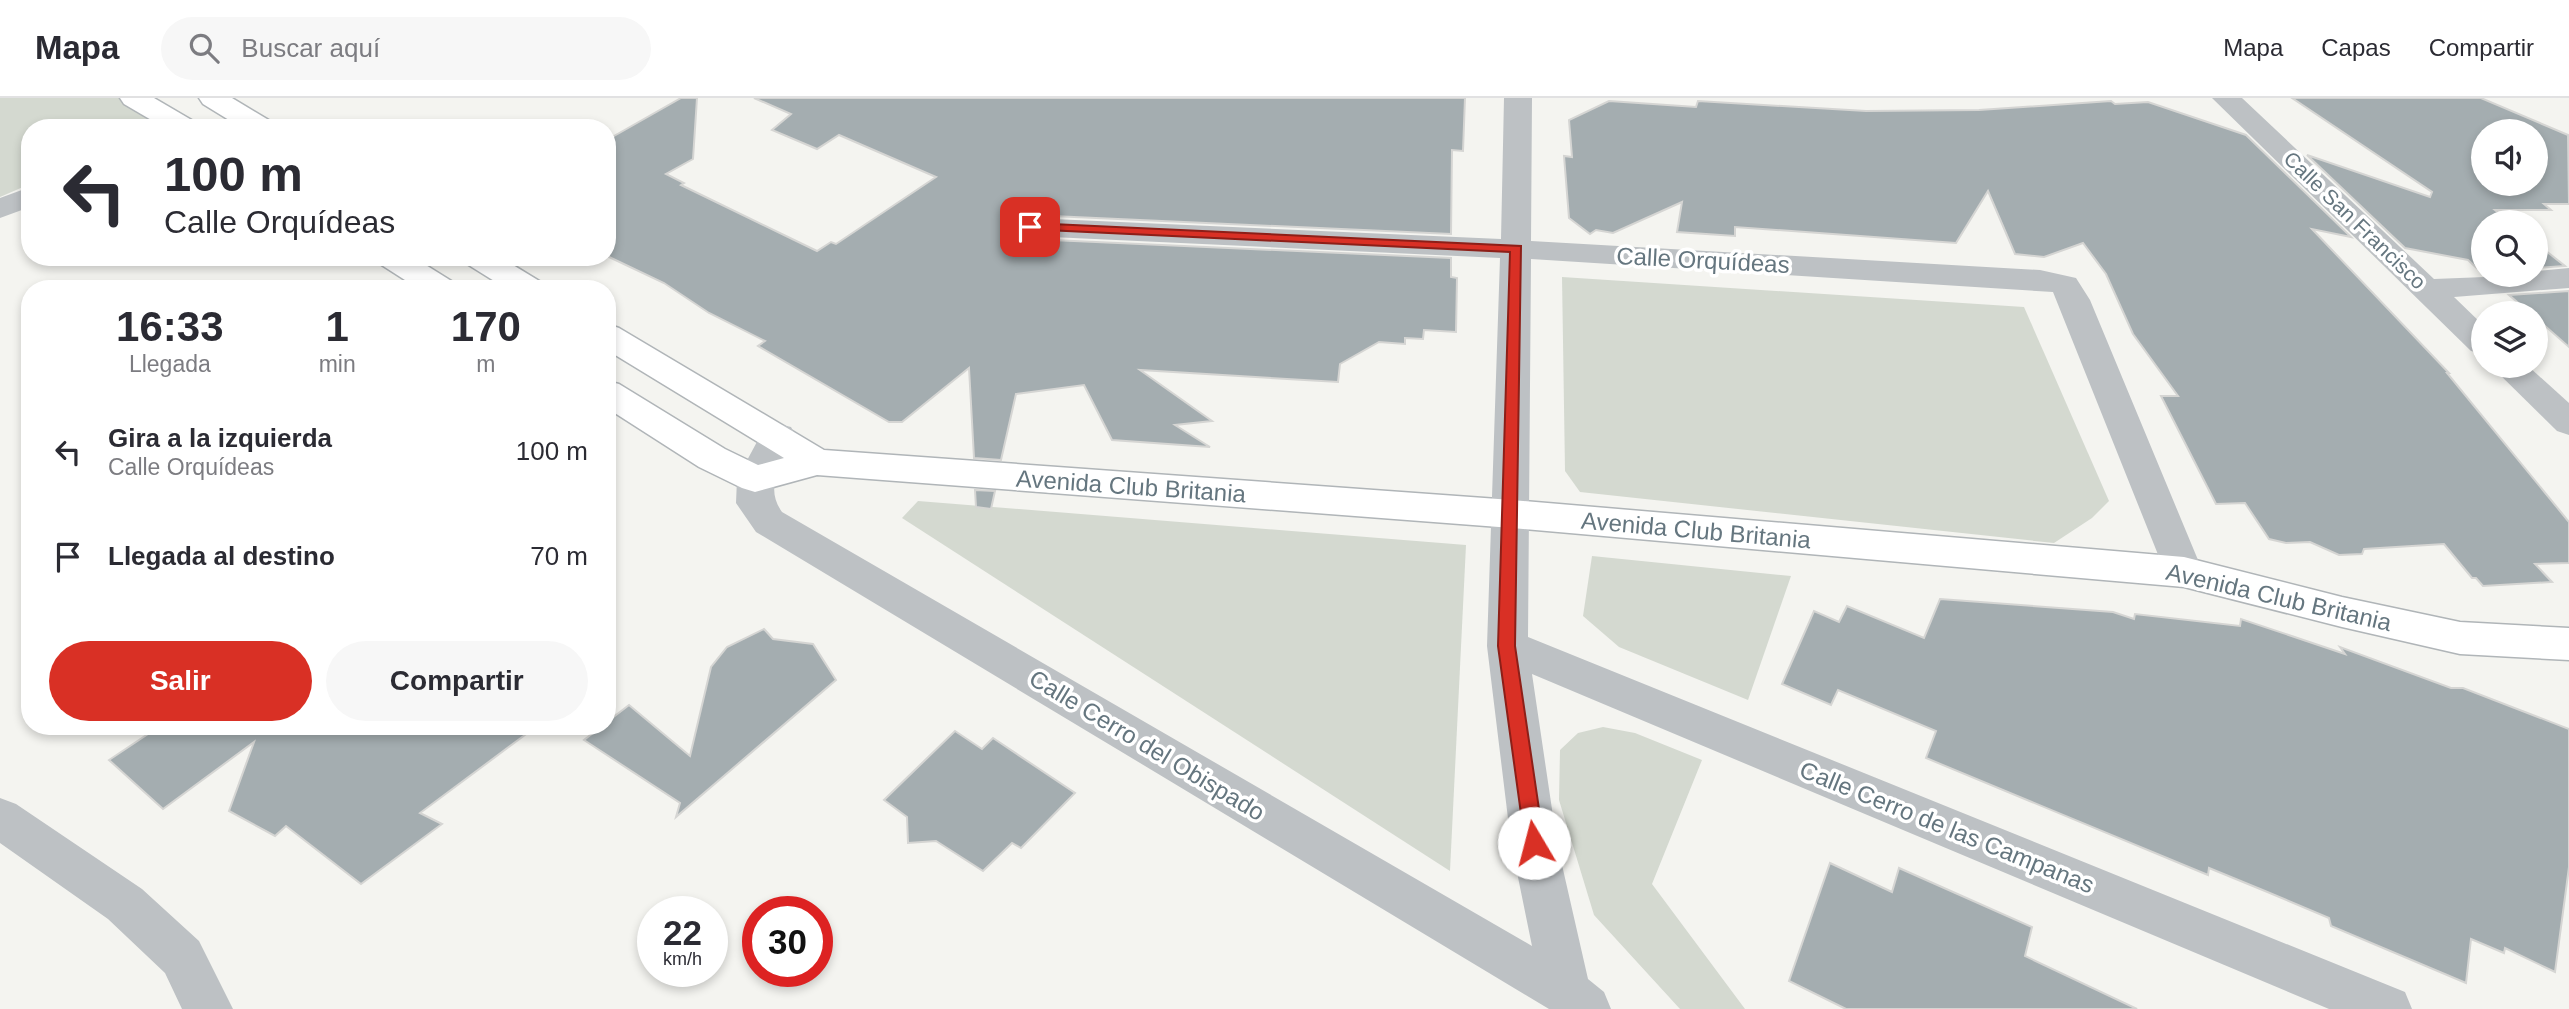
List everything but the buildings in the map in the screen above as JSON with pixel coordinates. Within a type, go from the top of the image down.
[{"type":"main road","points":[[134,98],[169,119]]},
{"type":"main road","points":[[213,98],[247,119]]},
{"type":"main road","points":[[405,266],[428,280]]},
{"type":"main road","points":[[493,266],[515,280]]},
{"type":"main road","points":[[616,340],[778,436]]},
{"type":"main road","points":[[616,398],[712,458],[755,479]]},
{"type":"main road","name":"Avenida Club Britania","points":[[778,436],[817,462]]},
{"type":"main road","name":"Avenida Club Britania","points":[[755,479],[817,462],[1512,514],[2184,572],[2342,612],[2460,638],[2569,644]]},
{"type":"street","points":[[1518,98],[1512,514],[1507,646],[1534,843],[1576,1001]]},
{"type":"street","name":"Calle San Francisco","points":[[2226,98],[2471,332]]},
{"type":"street","points":[[0,209],[21,200]]},
{"type":"street","name":"Calle Orquídeas","points":[[1030,227],[1517,248],[2040,280],[2064,285],[2074,300],[2184,572]]},
{"type":"street","points":[[2426,289],[2569,278]]},
{"type":"street","points":[[2521,378],[2569,423]]},
{"type":"street","points":[[755,479],[778,436]]},
{"type":"street","name":"Calle Cerro del Obispado","points":[[755,479],[755,503],[768,522],[1576,1001]]},
{"type":"street","name":"Calle Cerro de las Campanas","points":[[1507,646],[2387,1009]]},
{"type":"street","points":[[0,818],[125,904],[182,957],[208,1009]]},
{"type":"shaded area","points":[[0,98],[122,98],[156,119],[21,119],[21,188],[0,197]]},
{"type":"shaded area","points":[[1562,277],[2024,307],[2109,501],[2092,518],[2054,543],[1580,492],[1565,471]]},
{"type":"shaded area","points":[[918,501],[1466,545],[1450,871],[902,518]]},
{"type":"shaded area","points":[[1592,556],[1791,576],[1748,700],[1619,647],[1583,616]]},
{"type":"shaded area","points":[[1603,727],[1635,733],[1702,760],[1652,884],[1745,1009],[1680,1009],[1594,915],[1559,800],[1560,750],[1578,733]]},
{"type":"route","points":[[1030,227],[1517,248],[1507,646],[1534,843]]}]
